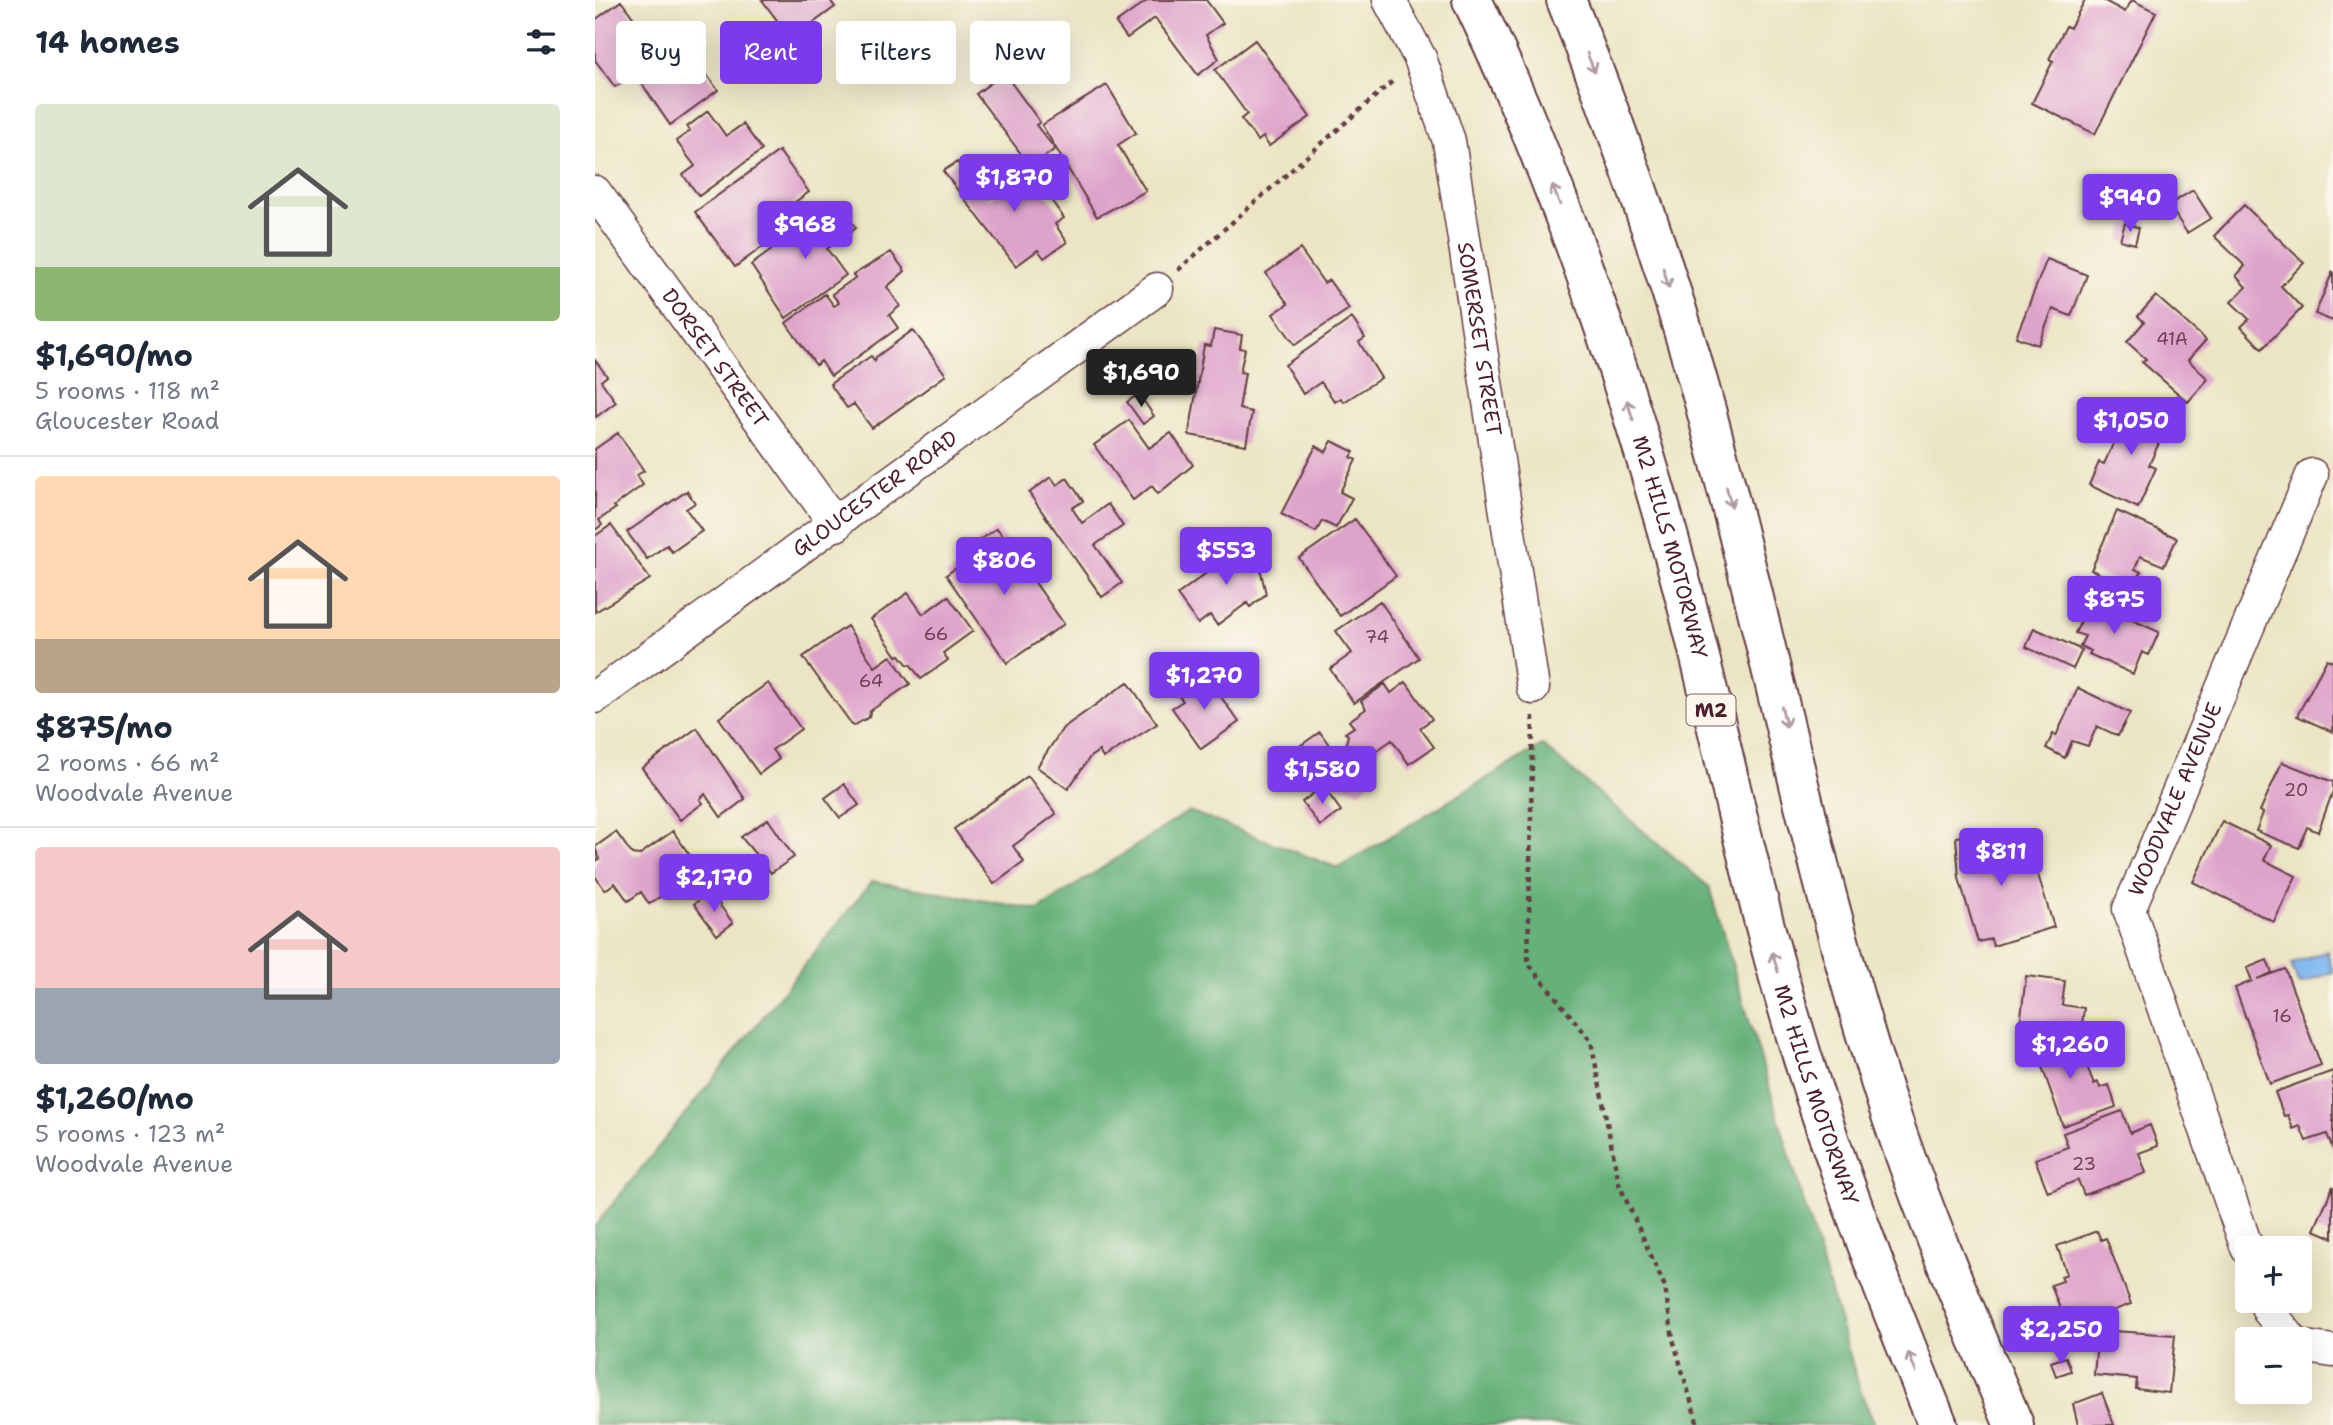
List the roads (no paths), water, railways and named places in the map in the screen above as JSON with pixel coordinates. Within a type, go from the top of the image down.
[{"type":"highway","name":"M2 HILLS MOTORWAY","points":[[1472,0],[1560,204],[1616,365],[1666,526],[1767,936],[1824,1125],[1884,1294],[1938,1425]]},
{"type":"highway","points":[[1566,0],[1608,105],[1659,253],[1708,421],[1826,886],[1887,1102],[1946,1265],[2014,1425]]},
{"type":"street","name":"SOMERSET STREET","points":[[1389,0],[1420,58],[1449,141],[1533,688]]},
{"type":"street","name":"DORSET STREET","points":[[595,192],[836,525]]},
{"type":"street","name":"GLOUCESTER ROAD","points":[[595,697],[836,525],[1157,289]]},
{"type":"street","name":"WOODVALE AVENUE","points":[[2243,1236],[2129,909],[2312,475]]},
{"type":"street","points":[[2312,1348],[2333,1351]]},
{"type":"water","points":[[2327,951],[2333,972],[2299,985],[2291,964]]}]
